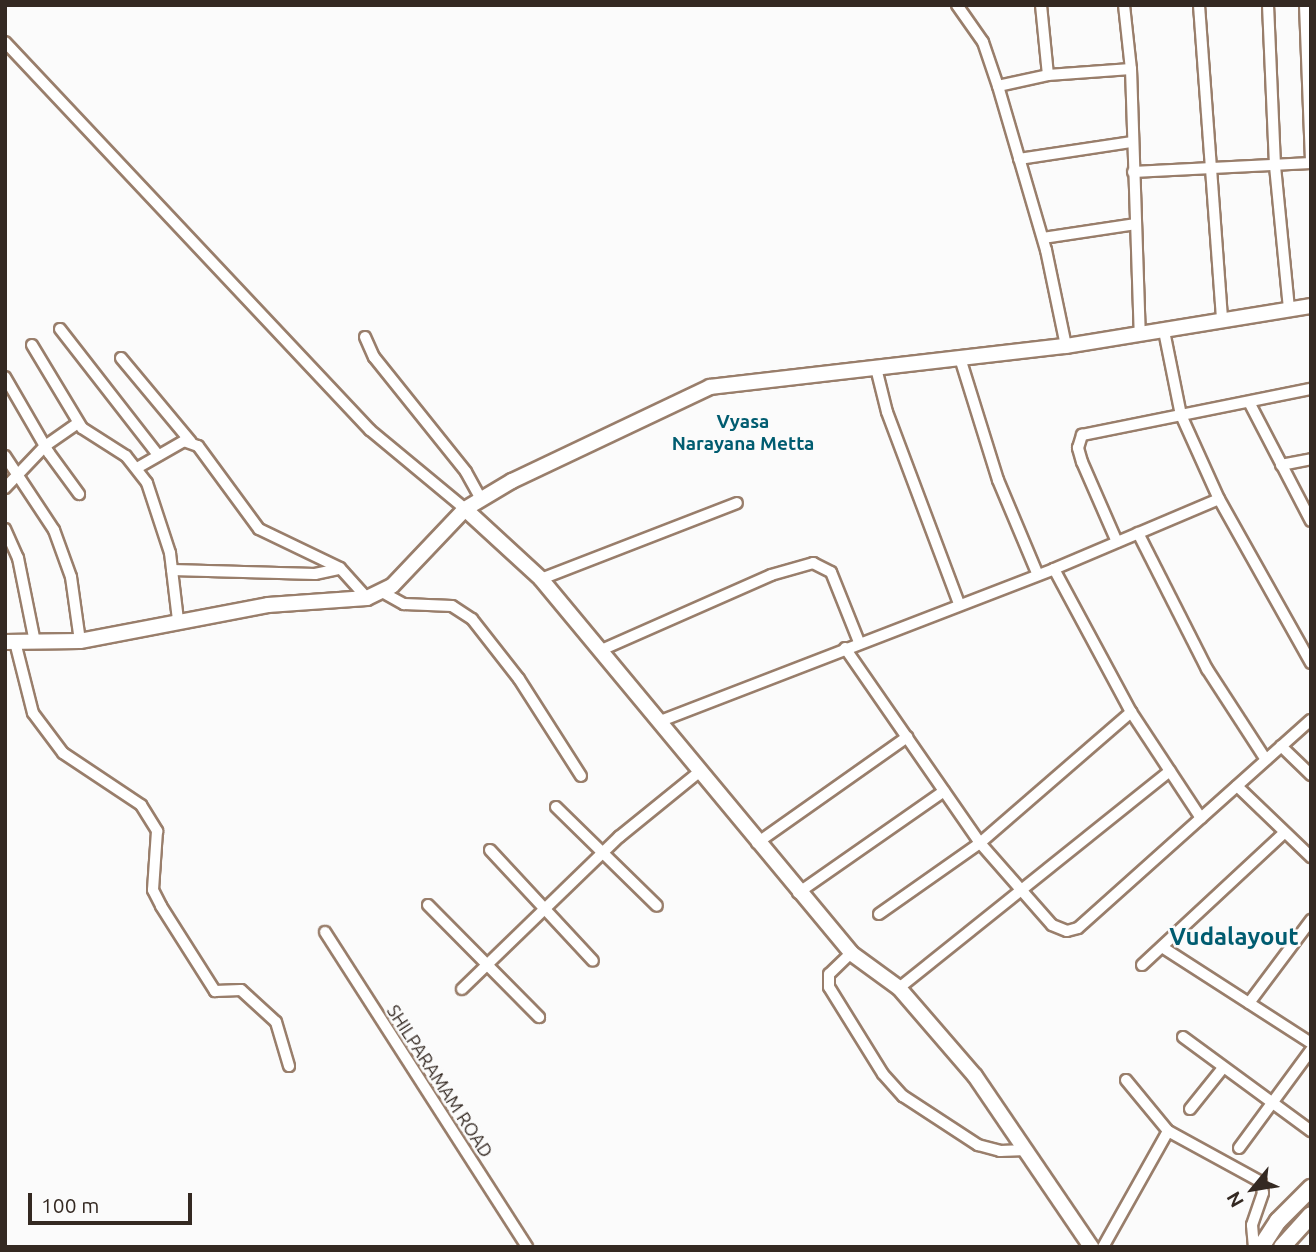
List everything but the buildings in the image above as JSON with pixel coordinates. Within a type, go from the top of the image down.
[{"type":"main road","points":[[1261,1247],[1278,1220],[1311,1188]]},
{"type":"main road","points":[[1282,1247],[1311,1215]]},
{"type":"street","points":[[957,5],[983,42],[998,86],[1043,238],[1066,345]]},
{"type":"street","points":[[1041,5],[1048,75]]},
{"type":"street","points":[[1124,5],[1131,69],[1130,142],[1140,335]]},
{"type":"street","points":[[1199,5],[1214,169],[1222,321]]},
{"type":"street","points":[[1268,5],[1275,166],[1289,309]]},
{"type":"street","points":[[1133,172],[1275,166],[1311,160],[1305,5]]},
{"type":"street","points":[[5,43],[370,430],[465,509],[541,579],[798,893],[851,953],[899,988],[975,1076],[1091,1247]]},
{"type":"street","points":[[998,86],[1048,75],[1131,69]]},
{"type":"street","points":[[1019,159],[1130,142]]},
{"type":"street","points":[[1043,238],[1136,223]]},
{"type":"street","points":[[289,1066],[276,1022],[241,990],[215,991],[153,890],[157,831],[141,805],[63,753],[33,713],[10,642],[80,640],[268,605],[367,598],[382,592],[465,509],[481,499],[710,387],[1066,345],[1311,306]]},
{"type":"street","points":[[60,329],[158,455]]},
{"type":"street","points":[[1164,331],[1181,415],[1219,499],[1311,663]]},
{"type":"street","points":[[365,337],[374,357],[466,472],[481,499]]},
{"type":"street","points":[[32,345],[78,423],[137,468],[157,505],[172,570],[178,621]]},
{"type":"street","points":[[121,358],[191,442],[214,462],[233,496],[259,529],[340,569],[367,598]]},
{"type":"street","points":[[960,358],[998,480],[1038,575]]},
{"type":"street","points":[[876,368],[887,412],[959,604]]},
{"type":"street","points":[[5,377],[45,446],[79,494]]},
{"type":"street","points":[[1117,542],[1082,462],[1079,439],[1089,432],[1311,389]]},
{"type":"street","points":[[1249,402],[1311,521]]},
{"type":"street","points":[[5,488],[45,446],[78,423]]},
{"type":"street","points":[[137,468],[158,455],[191,442]]},
{"type":"street","points":[[5,456],[45,511],[65,558],[80,640]]},
{"type":"street","points":[[1281,466],[1311,459]]},
{"type":"street","points":[[657,722],[1054,569],[1219,499]]},
{"type":"street","points":[[541,579],[737,503]]},
{"type":"street","points":[[5,529],[18,558],[35,642]]},
{"type":"street","points":[[1138,533],[1206,669],[1266,760]]},
{"type":"street","points":[[599,650],[771,575],[813,562],[831,572],[859,642]]},
{"type":"street","points":[[172,570],[315,574],[340,569]]},
{"type":"street","points":[[1054,569],[1131,712],[1201,818]]},
{"type":"street","points":[[382,592],[404,604],[452,606],[472,619],[519,679],[581,776]]},
{"type":"street","points":[[845,648],[980,843],[1052,925],[1073,931],[1311,720]]},
{"type":"street","points":[[879,914],[980,843],[1131,712]]},
{"type":"street","points":[[757,843],[907,737]]},
{"type":"street","points":[[1281,746],[1311,775]]},
{"type":"street","points":[[899,988],[1023,892],[1170,771]]},
{"type":"street","points":[[462,989],[604,852],[698,772]]},
{"type":"street","points":[[1237,786],[1311,857]]},
{"type":"street","points":[[798,893],[944,791]]},
{"type":"street","points":[[556,807],[657,906]]},
{"type":"street","points":[[1142,965],[1284,833]]},
{"type":"street","points":[[490,850],[593,961]]},
{"type":"street","points":[[428,905],[539,1017]]},
{"type":"street","points":[[1249,1003],[1311,920]]},
{"type":"street","name":"SHILPARAMAM ROAD","points":[[325,932],[527,1247]]},
{"type":"street","points":[[1162,947],[1311,1043]]},
{"type":"street","points":[[851,953],[829,974],[830,987],[883,1074],[904,1096],[978,1145],[1000,1152],[1026,1150]]},
{"type":"street","points":[[1183,1037],[1272,1107],[1311,1131]]},
{"type":"street","points":[[1239,1148],[1272,1107],[1311,1050]]},
{"type":"street","points":[[1190,1109],[1223,1068]]},
{"type":"street","points":[[1126,1080],[1168,1130],[1261,1182],[1263,1193],[1252,1225],[1254,1247]]},
{"type":"street","points":[[1103,1247],[1168,1130]]},
{"type":"district","name":"Vyasa Narayana Metta","points":[[743,433]]},
{"type":"district","name":"Vudalayout","points":[[1234,937]]}]
